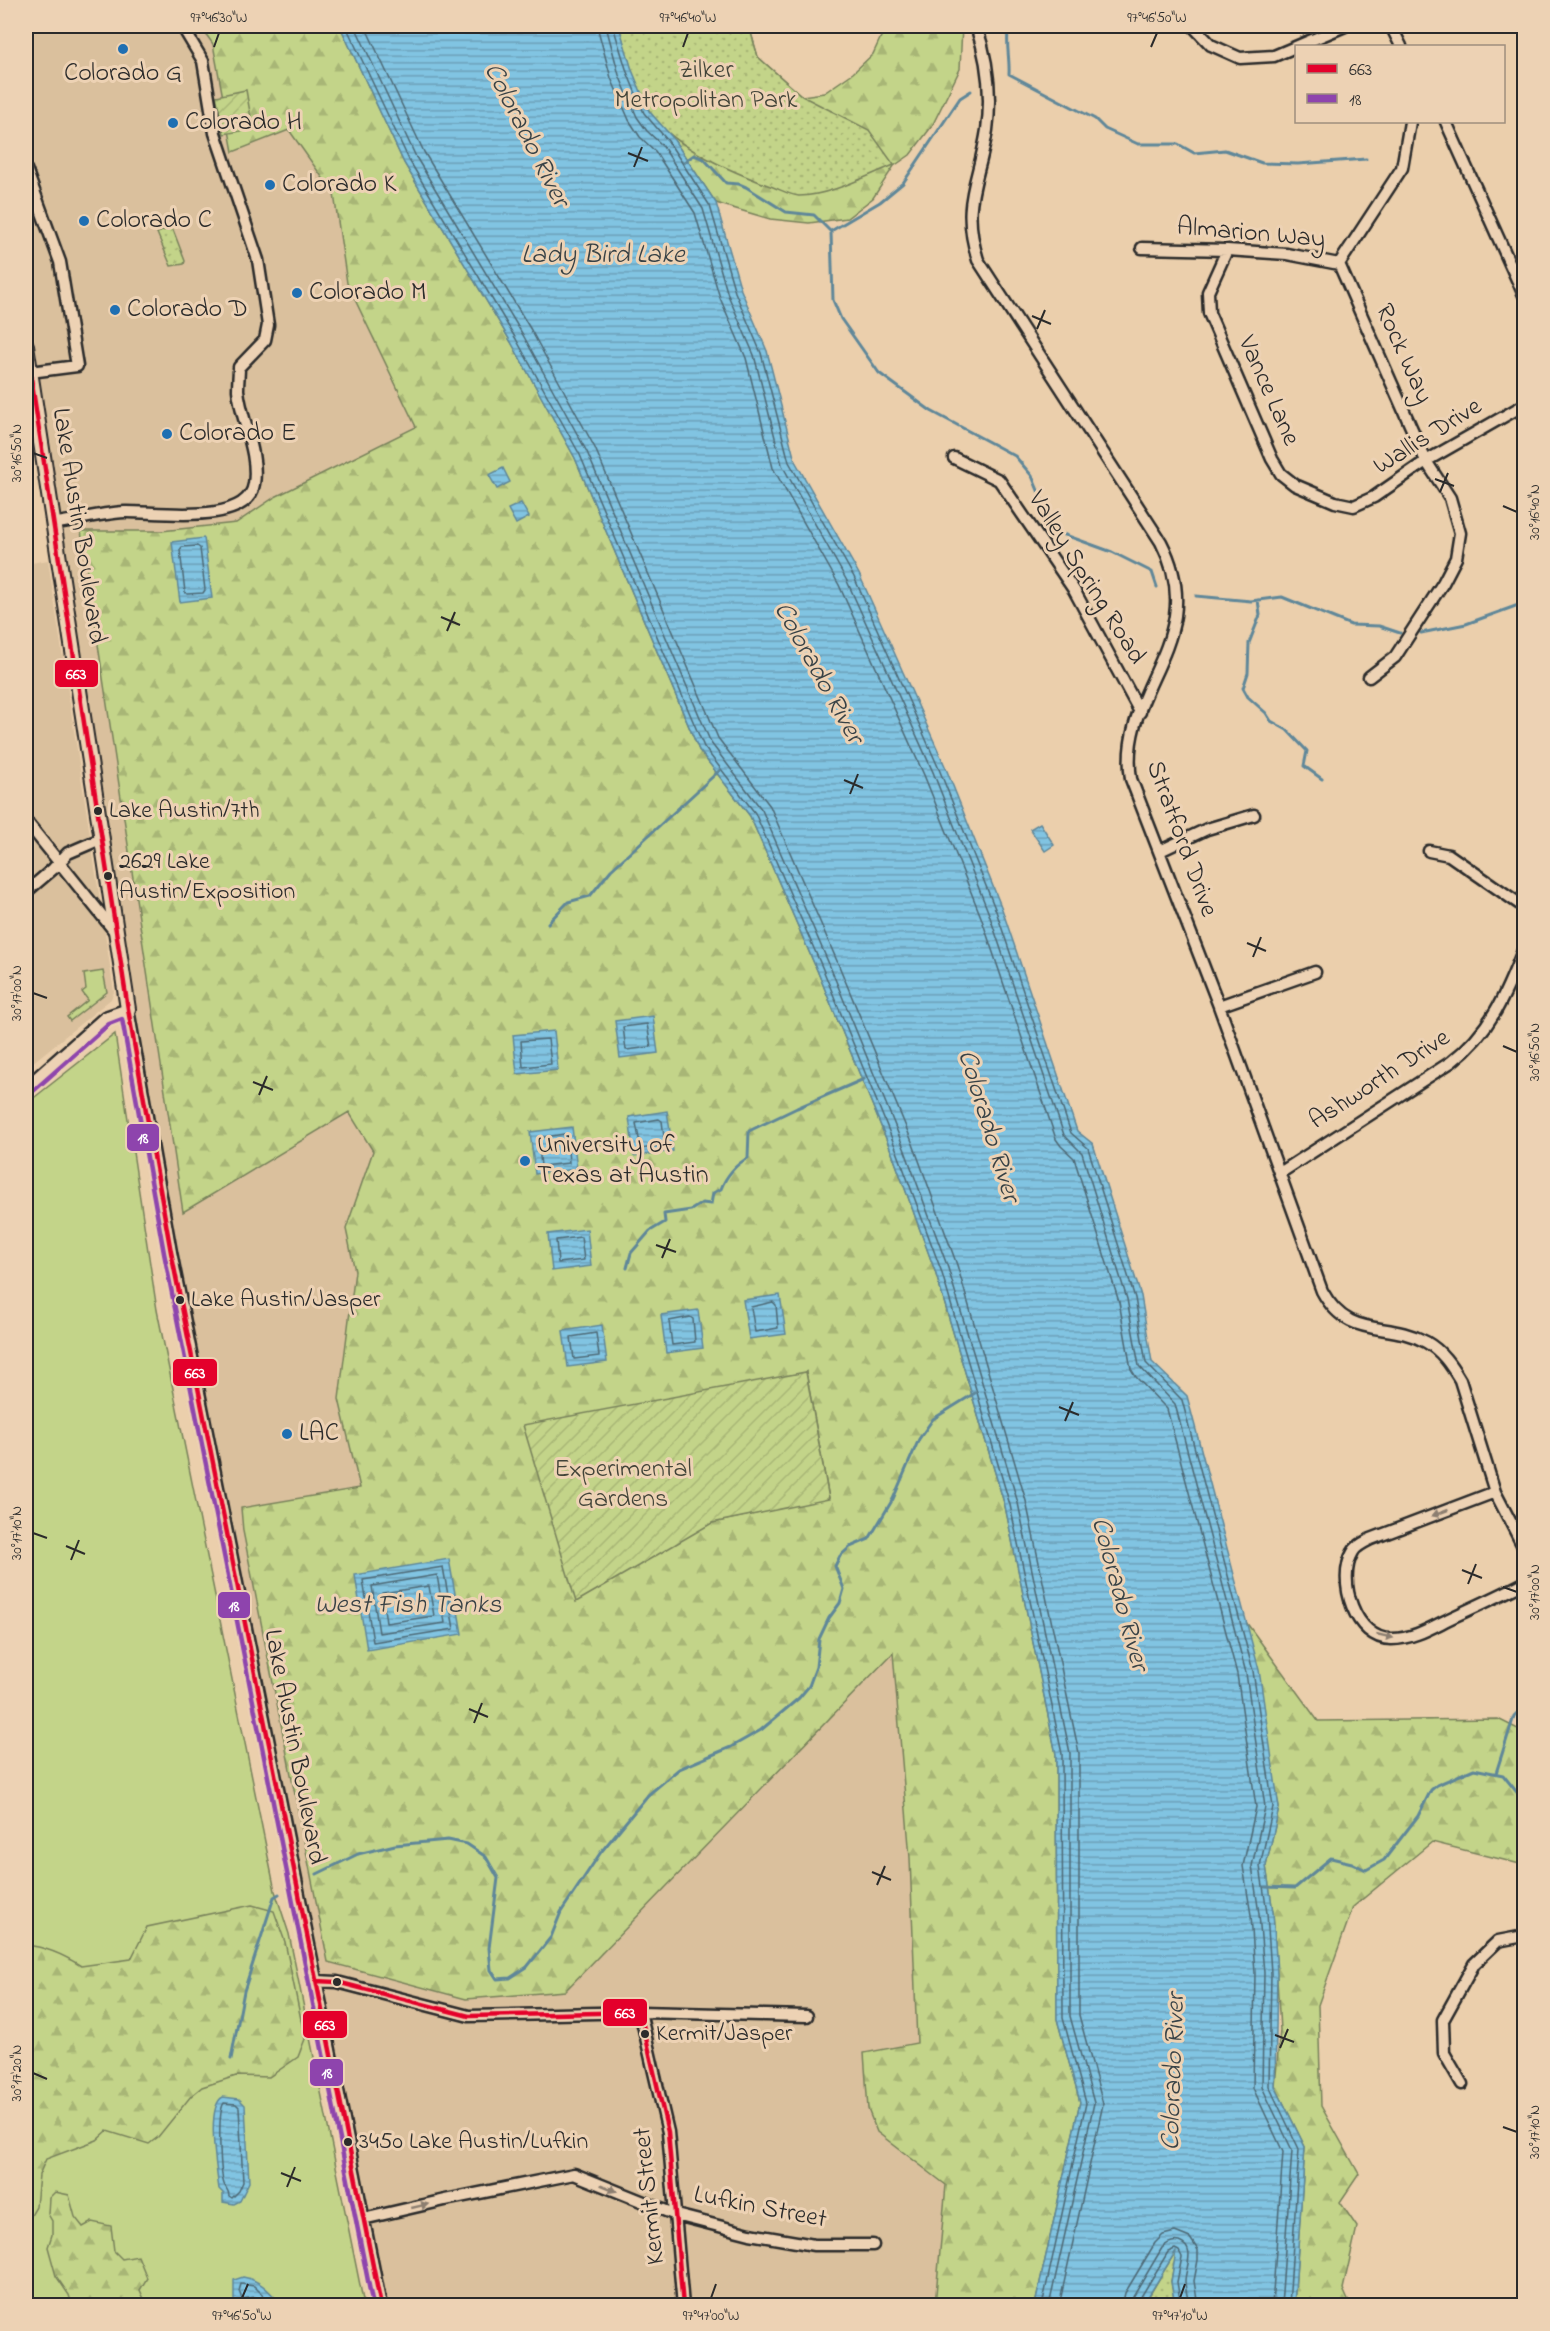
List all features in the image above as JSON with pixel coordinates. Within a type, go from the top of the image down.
[{"type":"main road","name":"Lake Austin Boulevard","points":[[26,345],[119,937],[128,1009]]},
{"type":"street","points":[[53,524],[124,512],[178,515],[230,510],[246,501],[254,487],[255,471],[238,390],[239,367],[265,340],[268,325],[258,260],[215,133],[203,60],[182,26]]},
{"type":"street","name":"Stratford Drive","points":[[976,26],[990,81],[987,132],[969,206],[971,238],[978,260],[1161,542],[1173,568],[1177,585],[1178,601],[1173,632],[1134,728],[1128,761],[1131,779],[1219,1005],[1322,1291],[1337,1313],[1350,1321],[1426,1342],[1451,1365],[1463,1391],[1495,1492],[1524,1548]]},
{"type":"street","points":[[1193,26],[1211,45],[1240,58],[1274,56],[1295,47]]},
{"type":"street","points":[[1300,45],[1345,26]]},
{"type":"street","points":[[1391,26],[1400,45]]},
{"type":"street","name":"Almarion Way","points":[[1142,248],[1287,254],[1339,264],[1402,168],[1410,123]]},
{"type":"street","points":[[1446,123],[1524,295]]},
{"type":"street","points":[[26,169],[60,262],[77,366],[30,372]]},
{"type":"street","name":"Vance Lane","points":[[1227,250],[1208,292],[1209,313],[1272,459],[1281,474],[1295,484],[1335,502],[1354,506]]},
{"type":"street","name":"Rock Way","points":[[1339,264],[1426,461],[1450,498],[1460,532],[1456,558],[1443,583],[1395,657],[1369,677]]},
{"type":"street","name":"Wallis Drive","points":[[1354,506],[1374,497],[1426,461],[1524,405]]},
{"type":"street","name":"Valley Spring Road","points":[[954,458],[999,480],[1074,590],[1140,712]]},
{"type":"street","points":[[1160,852],[1207,829],[1254,815]]},
{"type":"street","points":[[26,821],[119,937]]},
{"type":"street","points":[[26,892],[60,863],[68,853],[103,838]]},
{"type":"street","points":[[1429,851],[1449,855],[1524,907]]},
{"type":"street","name":"Ashworth Drive","points":[[1280,1173],[1472,1046],[1493,1016],[1508,988],[1524,948]]},
{"type":"street","points":[[1219,1005],[1315,972]]},
{"type":"street","points":[[26,1087],[105,1017],[128,1009]]},
{"type":"street","name":"Lake Austin Boulevard","points":[[128,1009],[173,1261],[381,2306]]},
{"type":"street","points":[[1495,1492],[1371,1539],[1354,1549],[1348,1563],[1347,1596],[1361,1621],[1376,1635],[1389,1639],[1412,1636],[1524,1584]]},
{"type":"street","points":[[1462,2084],[1444,2053],[1443,2019],[1474,1964],[1498,1941],[1524,1936]]},
{"type":"street","points":[[316,1981],[337,1982],[469,2016],[640,2012],[807,2016]]},
{"type":"street","name":"Kermit Street","points":[[640,2012],[668,2132],[683,2306]]},
{"type":"street","name":"Lufkin Street","points":[[363,2219],[574,2174],[676,2215],[750,2234],[814,2245],[873,2245]]},
{"type":"shaded area","name":"University of Texas at Austin","points":[[26,26],[340,26],[404,163],[511,342],[575,458],[892,1153],[935,1271],[1005,1506],[1035,2305],[381,2305],[171,1252],[26,345]]},
{"type":"shaded area","points":[[48,560],[114,992],[111,999],[26,1068],[26,564]]},
{"type":"green space","name":"University of Texas at Austin","points":[[200,26],[340,26],[404,163],[511,342],[575,458],[699,750],[750,816],[817,970],[892,1153],[934,1268],[1005,1506],[1056,1754],[1057,2019],[1080,2102],[1035,2305],[935,2305],[946,2185],[877,2132],[868,2109],[864,2053],[917,2043],[910,1858],[893,1653],[565,1991],[466,1999],[328,1962],[243,1531],[241,1508],[360,1488],[339,1399],[355,1271],[346,1229],[373,1151],[349,1112],[183,1212],[81,531],[161,531],[236,523],[275,497],[416,427],[347,283],[334,194],[289,130],[233,152],[213,44]],"holes":[[[806,1372],[829,1498],[712,1523]]]},
{"type":"green space","points":[[619,26],[749,26],[758,57],[802,96],[824,93],[853,73],[873,54],[886,26],[962,26],[960,69],[932,126],[910,155],[894,166],[873,198],[847,218],[809,223],[770,219],[716,203],[672,137],[658,123],[632,70]]},
{"type":"green space","name":"Zilker Metropolitan Park","points":[[619,26],[749,26],[758,57],[802,96],[869,130],[894,165],[823,193],[799,196],[789,194],[705,157],[673,137],[650,112],[635,81]]},
{"type":"green space","points":[[246,90],[253,129],[224,134],[216,96]]},
{"type":"green space","points":[[172,227],[185,261],[184,264],[171,266],[157,233]]},
{"type":"green space","points":[[103,971],[107,992],[70,1021],[67,1017],[88,1000],[82,992],[86,989],[84,974]]},
{"type":"green space","points":[[115,1034],[157,1310],[275,1891],[289,1934],[364,2305],[26,2305],[26,1104]]},
{"type":"green space","name":"Experimental Gardens","points":[[806,1372],[829,1499],[712,1523],[576,1602],[523,1425]]},
{"type":"green space","points":[[1246,1622],[1318,1721],[1498,1719],[1524,1732],[1524,1865],[1432,1842],[1353,1907],[1318,2005],[1321,2106],[1359,2174],[1340,2202],[1357,2227],[1343,2289],[1350,2305],[1294,2305],[1305,2147],[1275,2086],[1280,2030],[1273,1912],[1266,1866],[1279,1808]]},
{"type":"green space","points":[[252,1905],[274,1911],[285,1942],[305,2039],[298,2057],[269,2077],[236,2076],[202,2087],[191,2096],[158,2137],[149,2144],[107,2131],[97,2140],[46,2159],[39,2175],[36,2207],[26,2224],[26,1945],[55,1952],[81,1966],[131,1959],[147,1927]]},
{"type":"green space","points":[[55,2192],[69,2195],[75,2217],[83,2227],[92,2222],[111,2226],[114,2251],[122,2259],[138,2256],[147,2278],[140,2290],[145,2301],[152,2305],[72,2305],[69,2295],[56,2276],[48,2247],[52,2235],[52,2221],[48,2214],[49,2198]]},
{"type":"green space","points":[[1177,2249],[1171,2281],[1175,2305],[1143,2306]]},
{"type":"water","name":"Lady Bird Lake","points":[[340,26],[619,26],[632,70],[649,111],[672,137],[716,203],[741,290],[767,351],[795,461],[859,574],[945,766],[1002,909],[1077,1131],[1093,1144],[1141,1296],[1152,1362],[1187,1396],[1259,1670],[1279,1808],[1266,1866],[1273,1912],[1277,1973],[1275,2086],[1305,2147],[1294,2305],[1175,2305],[1171,2282],[1176,2251],[1143,2305],[1035,2305],[1080,2102],[1057,2019],[1056,1754],[1005,1506],[935,1271],[892,1153],[817,970],[750,816],[699,750],[575,458],[511,342],[404,163]]},
{"type":"water","points":[[503,468],[510,482],[497,489],[489,475]]},
{"type":"water","points":[[521,503],[529,517],[516,524],[508,509]]},
{"type":"water","points":[[204,538],[212,598],[180,602],[172,542]]},
{"type":"water","points":[[1040,823],[1054,845],[1045,851],[1030,829]]},
{"type":"water","points":[[653,1016],[658,1053],[620,1058],[615,1021]]},
{"type":"water","points":[[554,1031],[558,1070],[517,1074],[513,1035]]},
{"type":"water","points":[[667,1111],[673,1151],[634,1156],[629,1117]]},
{"type":"water","points":[[572,1127],[577,1169],[535,1174],[530,1132]]},
{"type":"water","points":[[587,1229],[591,1266],[552,1271],[548,1234]]},
{"type":"water","points":[[780,1295],[786,1334],[749,1339],[743,1300]]},
{"type":"water","points":[[698,1310],[703,1348],[666,1353],[661,1315]]},
{"type":"water","points":[[602,1325],[607,1362],[568,1367],[563,1331]]},
{"type":"water","name":"West Fish Tanks","points":[[449,1559],[462,1634],[367,1650],[355,1575]]},
{"type":"water","points":[[223,2097],[239,2099],[245,2105],[249,2182],[240,2201],[234,2204],[223,2202],[223,2193],[219,2189],[213,2136],[215,2111],[218,2102]]},
{"type":"water","points":[[243,2277],[264,2287],[280,2305],[256,2305],[252,2302],[248,2305],[234,2305],[234,2280]]},
{"type":"waterway","points":[[1009,26],[1007,38],[1009,74],[1095,119],[1105,129],[1138,144],[1178,144],[1194,153],[1225,150],[1262,163],[1298,164],[1366,159]]},
{"type":"waterway","points":[[831,231],[880,202],[903,183],[960,98],[971,91]]},
{"type":"waterway","points":[[684,162],[694,155],[704,159],[726,183],[746,187],[786,212],[814,215],[831,232],[833,300],[841,319],[879,373],[931,411],[1015,456],[1032,476],[1057,532],[1112,552],[1152,572],[1157,587]]},
{"type":"waterway","points":[[1196,596],[1251,601],[1282,597],[1351,625],[1379,626],[1400,633]]},
{"type":"waterway","points":[[1258,600],[1260,615],[1249,643],[1248,673],[1243,688],[1248,697],[1266,713],[1271,721],[1287,730],[1307,751],[1304,766],[1322,779]]},
{"type":"waterway","points":[[1421,633],[1466,624],[1524,603]]},
{"type":"waterway","points":[[548,923],[568,902],[590,896],[611,870],[720,770]]},
{"type":"waterway","points":[[627,1268],[631,1253],[650,1231],[665,1222],[664,1214],[691,1210],[702,1203],[711,1204],[713,1193],[721,1189],[732,1171],[748,1158],[749,1131],[864,1079]]},
{"type":"waterway","points":[[317,1874],[358,1854],[395,1845],[448,1840],[467,1844],[486,1857],[498,1878],[489,1948],[491,1970],[497,1979],[510,1978],[527,1967],[551,1937],[561,1912],[601,1852],[648,1795],[679,1769],[731,1747],[761,1730],[799,1698],[809,1686],[816,1667],[819,1639],[829,1618],[840,1603],[844,1589],[835,1566],[840,1556],[850,1547],[869,1539],[893,1499],[919,1439],[933,1419],[975,1393]]},
{"type":"waterway","points":[[1496,1773],[1514,1716],[1524,1706]]},
{"type":"waterway","points":[[1265,1887],[1295,1888],[1331,1858],[1352,1863],[1366,1870],[1384,1860],[1418,1816],[1431,1790],[1437,1785],[1474,1769],[1503,1775],[1524,1801]]},
{"type":"waterway","points":[[231,2059],[244,1991],[274,1897],[279,1894]]},
{"type":"transit line","name":"663","points":[[26,345],[128,1009],[171,1252],[381,2306]]},
{"type":"transit line","name":"18","points":[[31,1093],[109,1024],[122,1019],[164,1253],[373,2306]]},
{"type":"transit line","name":"663","points":[[316,1981],[337,1982],[469,2016],[640,2012],[668,2132],[683,2306]]},
{"type":"place","name":"Colorado G","points":[[123,49]]},
{"type":"place","name":"Colorado H","points":[[173,123]]},
{"type":"place","name":"Colorado K","points":[[270,185]]},
{"type":"place","name":"Colorado C","points":[[84,221]]},
{"type":"place","name":"Colorado M","points":[[297,293]]},
{"type":"place","name":"Colorado D","points":[[115,310]]},
{"type":"place","name":"Colorado E","points":[[167,434]]},
{"type":"place","name":"Lake Austin/7th","points":[[98,811]]},
{"type":"place","name":"2629 Lake Austin/Exposition","points":[[108,876]]},
{"type":"place","name":"University of Texas at Austin","points":[[525,1161]]},
{"type":"place","name":"Lake Austin/Jasper","points":[[180,1300]]},
{"type":"place","name":"LAC","points":[[287,1434]]},
{"type":"place","name":"Kermit/Jasper","points":[[645,2034]]},
{"type":"place","name":"3450 Lake Austin/Lufkin","points":[[348,2142]]},
{"type":"water label","name":"Colorado River","points":[[526,135]]},
{"type":"water label","name":"Colorado River","points":[[818,673]]},
{"type":"water label","name":"Colorado River","points":[[988,1126]]},
{"type":"water label","name":"Colorado River","points":[[1119,1594]]},
{"type":"water label","name":"Colorado River","points":[[1174,2072]]}]
